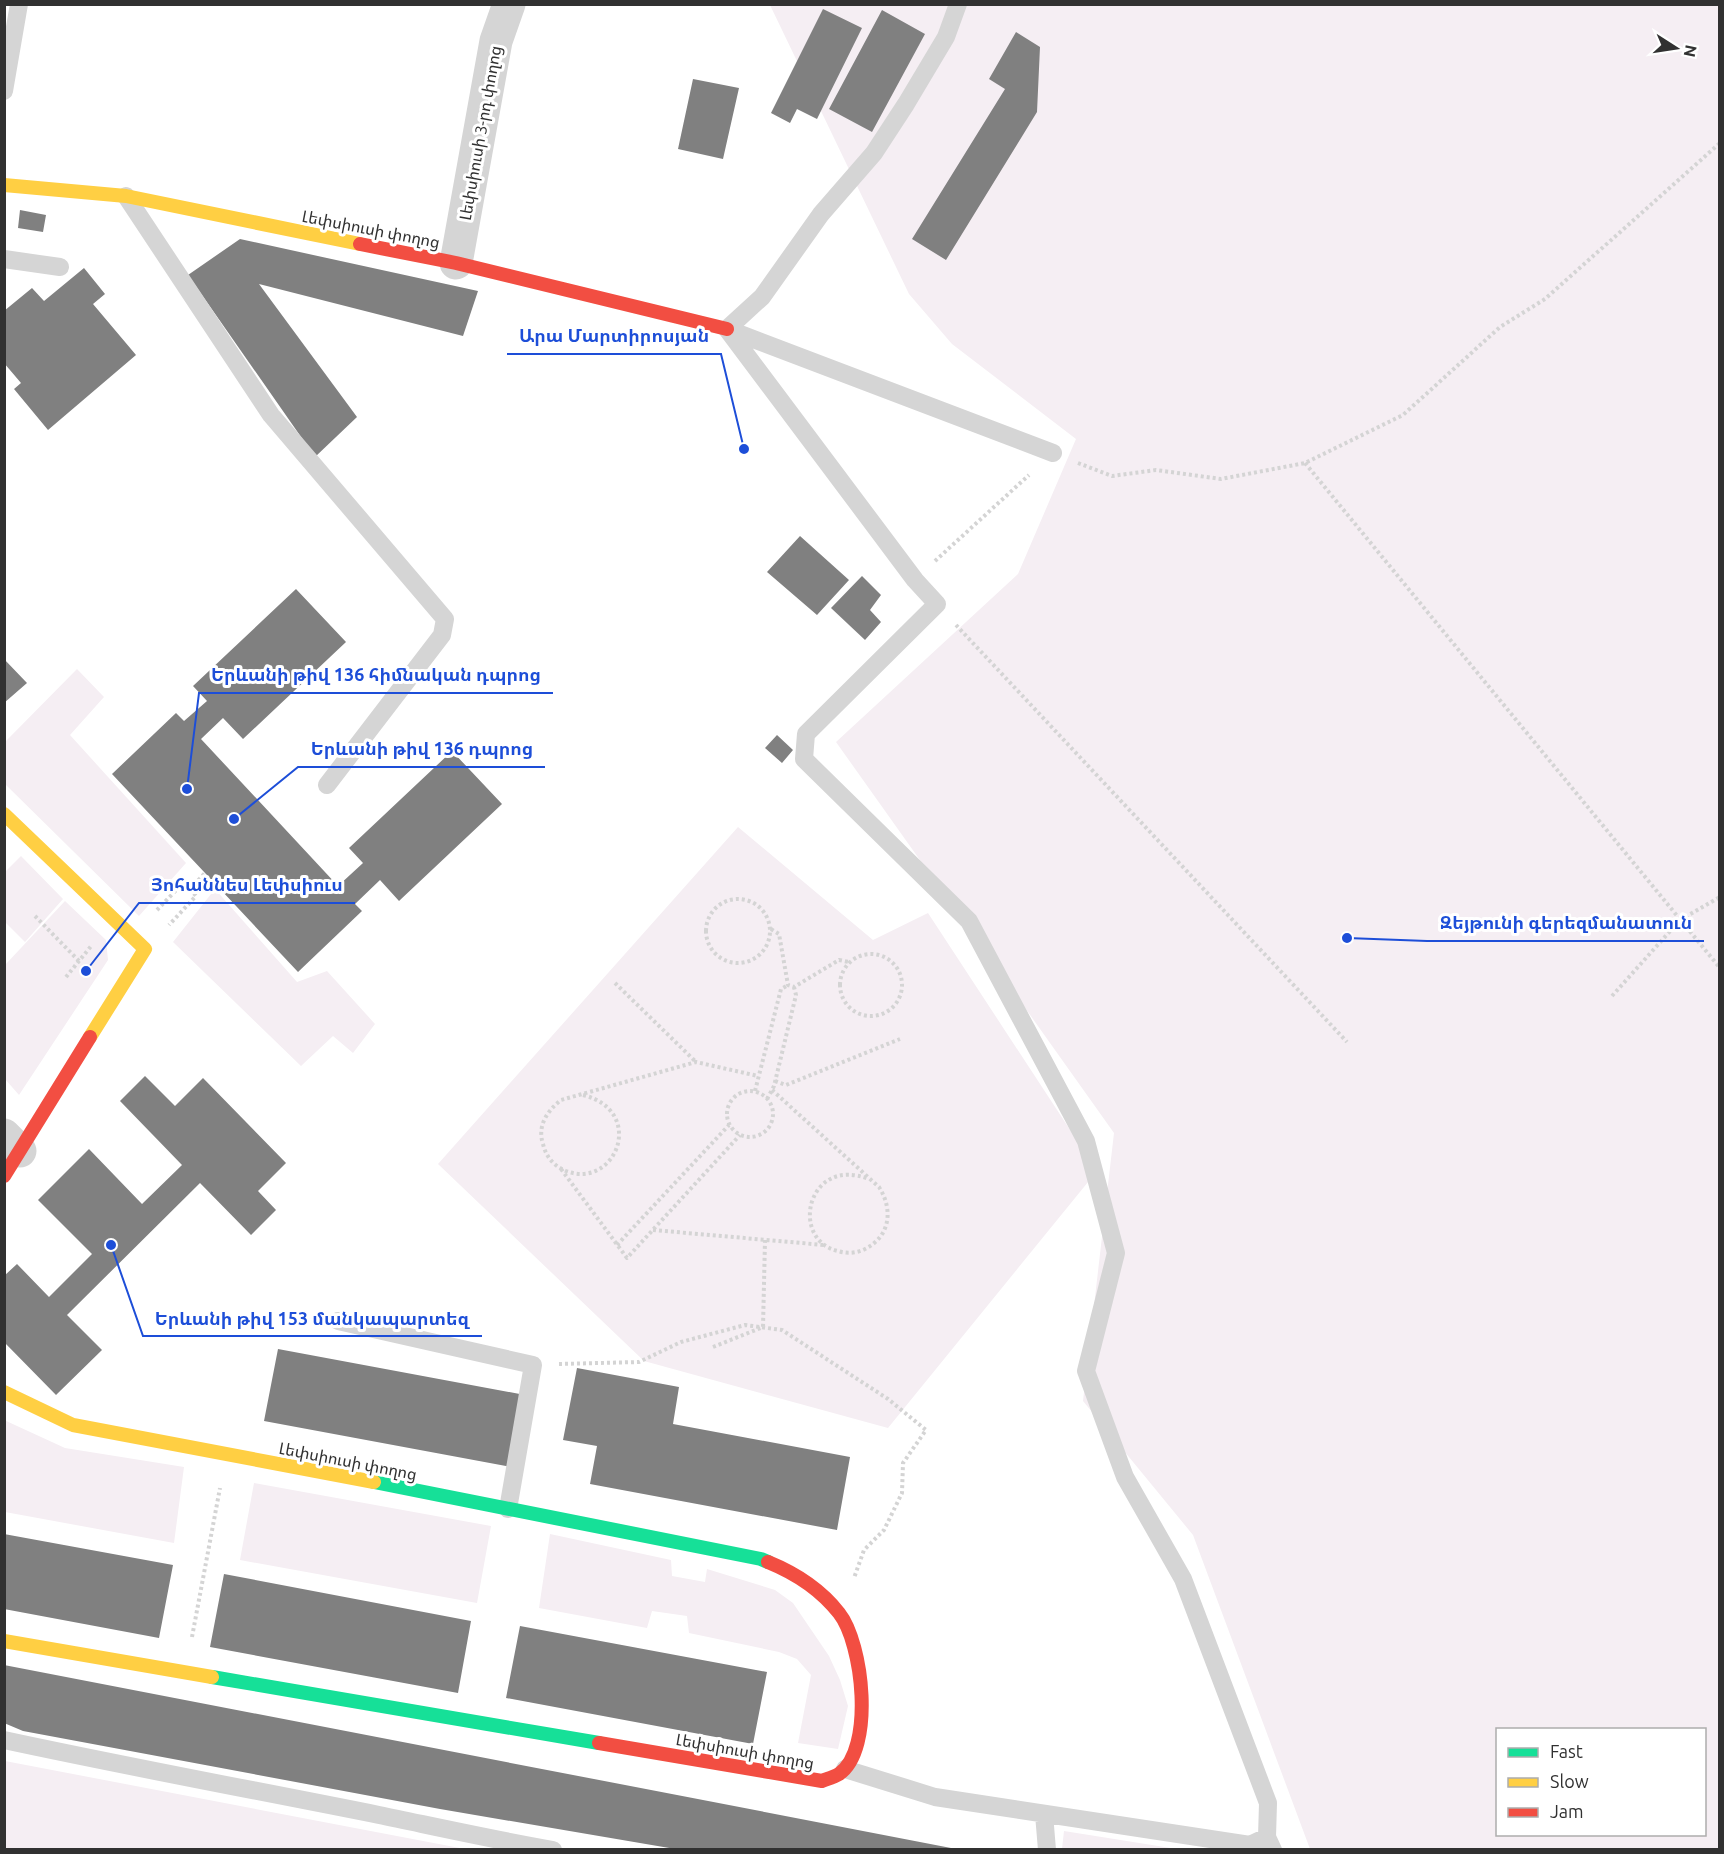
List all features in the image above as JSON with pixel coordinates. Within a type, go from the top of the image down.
[{"type":"street","name":"Լեփսիուսի 3-րդ փողոց","points":[[456,263],[496,41],[509,4]]},
{"type":"street","name":"Լեփսիուսի փողոց","points":[[4,185],[126,196],[456,263],[726,329]]},
{"type":"street","points":[[4,814],[145,949],[10,1154]]},
{"type":"street","name":"Լեփսիուսի փողոց","points":[[4,1392],[73,1425],[761,1559],[796,1575],[840,1615],[857,1655],[862,1723],[855,1751],[845,1769],[833,1780],[822,1781],[4,1641]]},
{"type":"lane","points":[[4,91],[19,4]]},
{"type":"lane","points":[[726,329],[762,297],[821,214],[874,153],[946,37],[958,4]]},
{"type":"lane","points":[[126,196],[271,415],[445,619],[442,635],[327,785]]},
{"type":"lane","points":[[4,259],[60,267]]},
{"type":"lane","points":[[726,329],[1053,453]]},
{"type":"lane","points":[[726,329],[915,580],[937,604],[806,734],[804,759],[969,921],[1086,1141],[1116,1252],[1086,1371],[1125,1477],[1183,1580],[1268,1803],[1270,1843],[1250,1845],[935,1797],[845,1769]]},
{"type":"lane","points":[[338,1321],[533,1365],[508,1509]]},
{"type":"lane","points":[[4,1740],[138,1769],[554,1850]]},
{"type":"lane","points":[[1044,1814],[1047,1850]]},
{"type":"path","points":[[915,580],[1053,453],[1112,476],[1156,470],[1221,479],[1305,463],[1403,415],[1500,327],[1545,299],[1719,143]]},
{"type":"path","points":[[1305,463],[1719,968]]},
{"type":"path","points":[[937,604],[1347,1042]]},
{"type":"path","points":[[190,889],[205,873]]},
{"type":"path","points":[[132,936],[184,882],[196,896],[145,949]]},
{"type":"path","points":[[1612,996],[1680,920],[1719,897]]},
{"type":"path","points":[[771,929],[770,939],[758,957],[738,964],[727,962],[718,956],[706,939],[708,918],[722,902],[733,898],[744,898],[754,902],[769,918],[771,929],[779,934],[788,985]]},
{"type":"path","points":[[35,916],[79,961]]},
{"type":"path","points":[[755,1091],[781,989],[788,985],[794,987],[839,960],[850,962],[859,956],[880,955],[889,959],[901,975],[902,986],[895,1004],[878,1015],[868,1016],[849,1007],[840,989],[844,969],[850,962]]},
{"type":"path","points":[[615,983],[696,1062]]},
{"type":"path","points":[[767,1099],[775,1081],[796,994],[794,987]]},
{"type":"path","points":[[775,1081],[786,1085],[900,1039]]},
{"type":"path","points":[[584,1095],[601,1102],[615,1115],[619,1127],[617,1146],[608,1162],[597,1170],[585,1174],[572,1173],[560,1168],[545,1152],[542,1141],[544,1118],[561,1100],[696,1062],[759,1076]]},
{"type":"path","points":[[653,1230],[824,1245],[836,1251],[849,1253],[861,1251],[873,1245],[882,1236],[888,1224],[887,1204],[879,1187],[772,1090]]},
{"type":"path","points":[[747,1091],[755,1091],[767,1099],[773,1114],[772,1121],[762,1134],[755,1137],[740,1135],[733,1131],[729,1125],[727,1110],[734,1097],[747,1091]]},
{"type":"path","points":[[617,1245],[729,1125]]},
{"type":"path","points":[[560,1168],[627,1258],[740,1135]]},
{"type":"path","points":[[824,1245],[816,1236],[809,1214],[816,1191],[834,1176],[846,1173],[858,1174],[869,1179]]},
{"type":"path","points":[[763,1327],[765,1240]]},
{"type":"path","points":[[533,1365],[639,1362],[681,1342],[745,1325],[782,1330],[888,1399],[926,1430],[903,1462],[902,1493],[884,1530],[864,1550],[840,1615]]},
{"type":"path","points":[[713,1347],[763,1327]]},
{"type":"path","points":[[185,1672],[221,1486]]},
{"type":"shaded area","points":[[770,5],[1719,5],[1719,1849],[1310,1849],[1193,1535],[1083,1401],[1114,1133],[836,742],[1018,574],[1076,439],[952,344],[909,294]]},
{"type":"shaded area","points":[[77,669],[104,697],[70,735],[186,863],[139,916],[5,784],[5,742]]},
{"type":"shaded area","points":[[738,827],[873,940],[928,913],[1097,1171],[888,1428],[644,1361],[438,1164]]},
{"type":"shaded area","points":[[21,856],[63,899],[25,942],[4,921],[5,872]]},
{"type":"shaded area","points":[[215,889],[297,982],[327,971],[375,1024],[353,1053],[333,1036],[301,1066],[173,942]]},
{"type":"shaded area","points":[[65,901],[106,940],[108,960],[19,1095],[5,1079],[5,965]]},
{"type":"shaded area","points":[[4,1420],[65,1448],[184,1467],[174,1543],[5,1512]]},
{"type":"shaded area","points":[[254,1483],[491,1526],[477,1603],[240,1560]]},
{"type":"shaded area","points":[[550,1534],[671,1560],[672,1576],[705,1582],[707,1569],[775,1590],[793,1603],[829,1656],[840,1680],[848,1706],[838,1749],[798,1743],[811,1675],[797,1659],[779,1652],[689,1633],[687,1616],[652,1611],[647,1628],[539,1608]]},
{"type":"shaded area","points":[[5,1761],[465,1849],[5,1849]]},
{"type":"shaded area","points":[[1064,1831],[1177,1849],[1062,1849]]},
{"type":"building","points":[[823,9],[862,28],[817,119],[797,109],[790,123],[771,113]]},
{"type":"building","points":[[882,10],[925,34],[872,132],[829,109]]},
{"type":"building","points":[[1016,32],[1040,47],[1037,112],[946,260],[912,239],[1005,89],[989,79]]},
{"type":"building","points":[[693,79],[739,88],[723,159],[678,149]]},
{"type":"building","points":[[20,210],[46,215],[43,232],[18,228]]},
{"type":"building","points":[[240,239],[478,291],[463,336],[259,284],[357,417],[315,457],[188,275]]},
{"type":"building","points":[[84,268],[105,294],[93,304],[136,355],[48,430],[14,389],[21,383],[4,363],[4,311],[32,288],[44,301]]},
{"type":"building","points":[[800,536],[849,580],[817,615],[767,572]]},
{"type":"building","points":[[862,576],[881,595],[870,610],[881,622],[865,640],[831,608]]},
{"type":"building","points":[[296,589],[346,642],[243,739],[223,718],[201,739],[338,886],[363,863],[349,848],[452,751],[502,804],[399,901],[380,880],[355,904],[362,911],[298,972],[112,774],[176,713],[184,721],[207,701],[193,686]]},
{"type":"building","points":[[4,659],[27,683],[4,703]]},
{"type":"building","points":[[777,735],[793,750],[782,763],[765,748]]},
{"type":"building","points":[[145,1076],[175,1106],[203,1078],[286,1163],[258,1191],[276,1210],[251,1235],[200,1183],[67,1315],[102,1350],[56,1395],[4,1342],[4,1276],[17,1264],[49,1297],[92,1254],[38,1200],[89,1149],[142,1204],[182,1165],[120,1101]]},
{"type":"building","points":[[278,1349],[525,1395],[512,1467],[264,1421]]},
{"type":"building","points":[[577,1368],[679,1387],[673,1424],[850,1457],[837,1530],[590,1484],[597,1446],[563,1440]]},
{"type":"building","points":[[4,1534],[173,1565],[159,1638],[4,1609]]},
{"type":"building","points":[[224,1574],[471,1621],[458,1693],[210,1647]]},
{"type":"building","points":[[520,1626],[767,1672],[753,1744],[506,1698]]},
{"type":"building","points":[[4,1665],[951,1848],[951,1850],[681,1850],[440,1809],[23,1731],[4,1723]]},
{"type":"traffic: fast","points":[[374,1482],[768,1562]]},
{"type":"traffic: fast","points":[[212,1677],[599,1743]]},
{"type":"traffic: slow","points":[[4,185],[126,196],[360,244]]},
{"type":"traffic: slow","points":[[4,814],[145,949],[90,1037]]},
{"type":"traffic: slow","points":[[4,1392],[73,1425],[374,1482]]},
{"type":"traffic: slow","points":[[4,1641],[212,1677]]},
{"type":"traffic: jam","points":[[360,244],[456,263],[727,329]]},
{"type":"traffic: jam","points":[[4,1176],[90,1037]]},
{"type":"traffic: jam","points":[[599,1743],[822,1781],[839,1774],[850,1761],[858,1743],[861,1720],[862,1695],[854,1647],[839,1613],[824,1597],[798,1577],[768,1562]]},
{"type":"place","name":"Արա Մարտիրոսյան","points":[[744,449]]},
{"type":"place","name":"Երևանի թիվ 136 հիմնական դպրոց","points":[[187,789]]},
{"type":"place","name":"Երևանի թիվ 136 դպրոց","points":[[234,819]]},
{"type":"place","name":"Զեյթունի գերեզմանատուն","points":[[1347,938]]},
{"type":"place","name":"Յոհաննես Լեփսիուս","points":[[86,971]]},
{"type":"place","name":"Երևանի թիվ 153 մանկապարտեզ","points":[[111,1245]]}]
